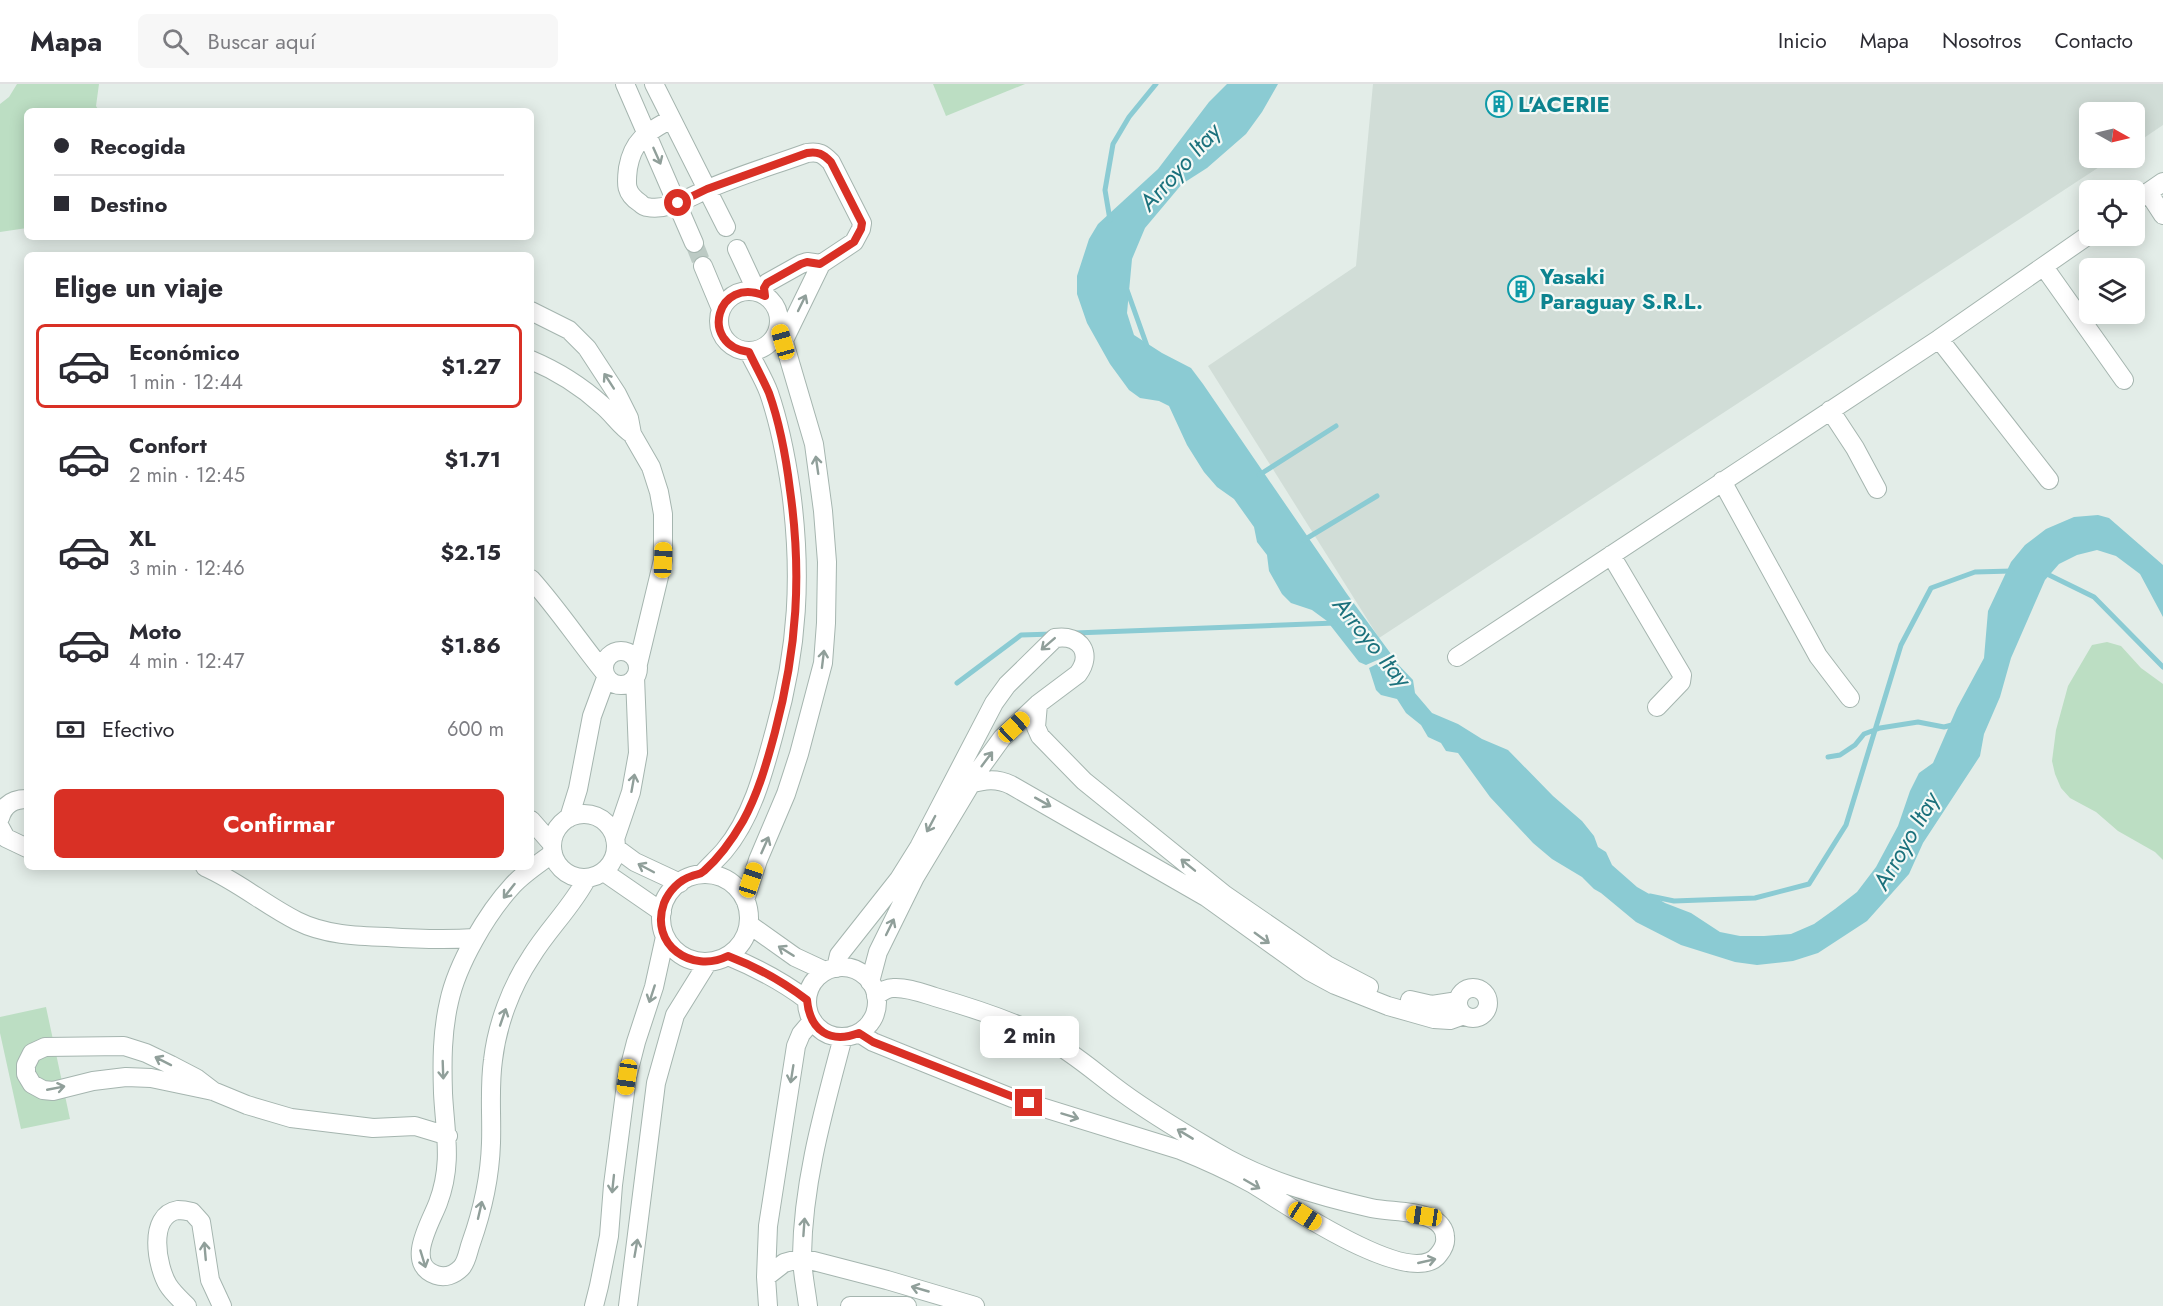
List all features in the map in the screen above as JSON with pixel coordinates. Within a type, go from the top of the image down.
[{"type":"street","points":[[625,84],[694,243]]},
{"type":"street","points":[[654,84],[726,227]]},
{"type":"street","points":[[672,119],[647,133],[637,143],[630,160],[626,184],[628,191],[631,197],[646,208],[678,203],[707,189],[817,151],[824,154],[831,162],[862,223],[860,235],[854,242],[820,264],[781,334]]},
{"type":"street","points":[[2145,194],[2163,182]]},
{"type":"street","points":[[2145,200],[2163,215]]},
{"type":"street","points":[[1457,657],[1939,339],[2079,242]]},
{"type":"street","points":[[737,249],[761,294],[776,308],[781,334],[814,444],[827,562],[823,663],[786,794],[758,860],[745,900]]},
{"type":"street","points":[[761,294],[767,283],[801,264],[807,262],[820,264]]},
{"type":"street","points":[[703,266],[721,309],[719,326],[726,341],[732,347],[749,352],[765,347],[776,334],[781,334]]},
{"type":"street","points":[[2044,267],[2124,380]]},
{"type":"street","points":[[721,309],[732,296],[740,292],[761,294]]},
{"type":"street","points":[[529,870],[514,884],[476,938],[449,1000],[442,1053],[444,1106],[448,1136],[445,1185],[420,1251],[422,1262],[428,1271],[441,1276],[455,1273],[463,1266],[475,1231],[491,1146],[493,1060],[500,1027],[512,992],[531,957],[595,875],[610,865],[631,792],[638,753],[636,671],[663,560],[663,514],[651,467],[632,434],[629,418],[617,394],[587,348],[569,330],[534,312]]},
{"type":"street","points":[[1939,339],[2049,480]]},
{"type":"street","points":[[702,874],[725,850],[744,819],[759,784],[783,703],[792,660],[796,620],[798,563],[785,450],[768,392],[749,352]]},
{"type":"street","points":[[534,362],[589,393],[632,434]]},
{"type":"street","points":[[1830,410],[1855,448],[1877,489]]},
{"type":"street","points":[[1722,482],[1818,656],[1851,698]]},
{"type":"street","points":[[1611,555],[1682,675],[1681,682],[1657,706]]},
{"type":"street","points":[[534,582],[552,602],[611,683],[624,685],[636,671]]},
{"type":"street","points":[[534,866],[552,849],[554,835],[565,820],[578,789],[592,716],[605,675],[604,665],[650,610]]},
{"type":"street","points":[[808,1306],[802,1258],[806,1203],[818,1131],[851,1035],[868,1026],[874,1017],[877,1006],[873,989],[878,952],[906,895],[969,784],[1002,738],[1038,704],[1078,674],[1082,668],[1085,653],[1082,646],[1074,639],[1064,636],[1055,638],[1007,685],[983,722],[919,847],[899,879],[839,955],[831,969]]},
{"type":"street","points":[[580,643],[630,653],[636,671]]},
{"type":"street","points":[[969,784],[990,779],[1011,785],[1206,897],[1309,971],[1335,985],[1388,1006],[1434,1019],[1450,1020],[1461,1008],[1424,1004],[1360,983],[1327,965],[1225,895],[1084,781],[1069,766],[1040,736],[1036,727],[1038,704]]},
{"type":"street","points":[[0,818],[6,806],[15,799],[24,800]]},
{"type":"street","points":[[534,818],[565,820],[581,814],[599,817],[607,823],[616,843],[645,867],[680,883]]},
{"type":"street","points":[[534,822],[552,849],[556,862],[569,875],[595,875],[662,912]]},
{"type":"street","points":[[0,827],[6,838],[24,847]]},
{"type":"street","points":[[211,870],[299,922],[324,931],[354,937],[435,941],[476,938]]},
{"type":"street","points":[[702,874],[723,878],[732,883],[745,900],[750,925],[743,941],[728,956],[708,962],[687,959],[678,953],[665,937],[662,912],[667,896],[691,876],[702,874]]},
{"type":"street","points":[[750,925],[795,957],[831,969]]},
{"type":"street","points":[[594,1306],[609,1236],[627,1077],[654,987],[665,937]]},
{"type":"street","points":[[435,941],[462,966]]},
{"type":"street","points":[[728,956],[759,968],[807,1000]]},
{"type":"street","points":[[628,1306],[656,1083],[675,1015],[708,962]]},
{"type":"street","points":[[847,967],[857,970],[873,989],[911,990],[980,1010],[1047,1039],[1152,1114],[1246,1168],[1317,1195],[1373,1208],[1424,1216],[1434,1220],[1444,1232],[1446,1240],[1442,1250],[1437,1258],[1428,1263],[1414,1263],[1364,1248],[1326,1229],[1253,1184],[1200,1158],[1012,1098],[873,1042],[851,1035],[828,1035],[812,1021],[807,1000],[810,988],[816,978],[831,969],[847,967]]},
{"type":"street","points":[[770,1304],[766,1277],[768,1226],[796,1046],[801,1034],[812,1021]]},
{"type":"street","points":[[213,1091],[196,1078],[163,1061],[124,1046],[45,1047],[32,1053],[26,1065],[26,1074],[32,1084],[43,1090],[53,1091],[68,1086],[126,1077],[151,1078],[213,1091],[247,1105],[291,1118],[373,1128],[415,1126],[448,1136]]},
{"type":"street","points":[[415,1126],[444,1106]]},
{"type":"street","points":[[187,1306],[167,1284],[161,1268],[158,1248],[158,1229],[165,1217],[177,1210],[192,1212],[201,1222],[210,1280],[222,1306]]},
{"type":"street","points":[[766,1277],[784,1263],[802,1258],[975,1306]]},
{"type":"street","points":[[850,1306],[907,1306]]},
{"type":"shaded area","points":[[1373,84],[2163,84],[2163,125],[2145,137],[2145,102],[2079,102],[2079,168],[2098,168],[1379,638],[1208,366],[1356,266]]},
{"type":"green space","points":[[17,84],[99,84],[97,108],[24,108],[24,228],[0,232],[0,104],[9,97]]},
{"type":"green space","points":[[933,84],[1025,84],[946,116]]},
{"type":"green space","points":[[2107,642],[2121,646],[2141,668],[2163,684],[2163,860],[2155,852],[2118,831],[2096,812],[2070,798],[2061,788],[2055,774],[2052,761],[2056,730],[2068,686],[2092,645]]},
{"type":"green space","points":[[46,1007],[70,1119],[21,1129],[0,1033],[0,1017]]},
{"type":"water","points":[[1227,84],[1278,84],[1246,134],[1207,168],[1182,184],[1145,228],[1132,259],[1127,313],[1134,335],[1191,368],[1391,654],[1366,665],[1359,662],[1327,621],[1312,610],[1291,603],[1282,594],[1269,571],[1267,555],[1257,542],[1254,527],[1234,499],[1217,487],[1204,472],[1187,445],[1169,406],[1159,401],[1140,398],[1129,390],[1110,364],[1087,323],[1077,294],[1077,276],[1089,239],[1098,224],[1158,169],[1209,102]]},
{"type":"water","points":[[2098,515],[2109,518],[2163,565],[2163,617],[2140,574],[2116,556],[2097,550],[2077,555],[2059,564],[2045,580],[2011,658],[2000,697],[1984,734],[1980,756],[1923,843],[1909,874],[1867,921],[1818,953],[1793,961],[1757,965],[1735,962],[1681,945],[1636,922],[1582,877],[1552,859],[1533,843],[1490,797],[1458,753],[1446,751],[1441,743],[1428,737],[1421,725],[1406,713],[1397,699],[1381,695],[1376,690],[1369,668],[1391,657],[1413,680],[1415,693],[1432,713],[1508,750],[1553,796],[1582,821],[1594,836],[1598,847],[1606,852],[1612,865],[1637,887],[1665,903],[1691,913],[1720,932],[1740,936],[1791,934],[1814,924],[1857,892],[1876,867],[1898,826],[1919,773],[1933,763],[1957,708],[1984,658],[1988,611],[2011,562],[2025,545],[2046,529],[2074,517]]},
{"type":"waterway","name":"Arroyo Itay","points":[[1110,220],[1105,190],[1113,144],[1129,117],[1156,84]]},
{"type":"waterway","name":"Arroyo Itay","points":[[1127,290],[1147,346]]},
{"type":"waterway","points":[[1259,475],[1336,426]]},
{"type":"waterway","points":[[1304,540],[1377,496]]},
{"type":"waterway","name":"Arroyo Itay","points":[[1650,896],[1674,901],[1755,898],[1809,884],[1846,825],[1901,645],[1931,588],[1975,572],[2012,571]]},
{"type":"waterway","name":"Arroyo Itay","points":[[2045,573],[2094,597],[2163,667]]},
{"type":"waterway","points":[[1075,633],[1335,623]]},
{"type":"waterway","points":[[957,683],[1021,635],[1053,634]]},
{"type":"waterway","points":[[1828,757],[1840,755],[1855,745],[1864,734],[1880,728],[1918,722],[1944,727],[1956,724]]},
{"type":"tunnel","points":[[694,243],[703,266]]},
{"type":"place","name":"L'ACERIE","points":[[1499,104]]},
{"type":"place","name":"Yasaki Paraguay S.R.L.","points":[[1521,289]]},
{"type":"route","points":[[678,203],[707,189],[817,151],[824,154],[831,162],[862,223],[860,235],[854,242],[820,264],[807,262],[801,264],[767,283],[764,288],[765,296],[748,291],[732,296],[721,309],[718,317],[721,334],[726,341],[740,351],[749,352],[768,392],[785,450],[798,563],[796,620],[792,660],[783,703],[759,784],[744,819],[725,850],[702,874],[682,881],[667,896],[661,916],[665,937],[671,946],[687,959],[708,962],[728,956],[759,968],[786,984],[807,1000],[812,1021],[828,1035],[838,1038],[859,1033],[873,1042],[1029,1103]]}]
